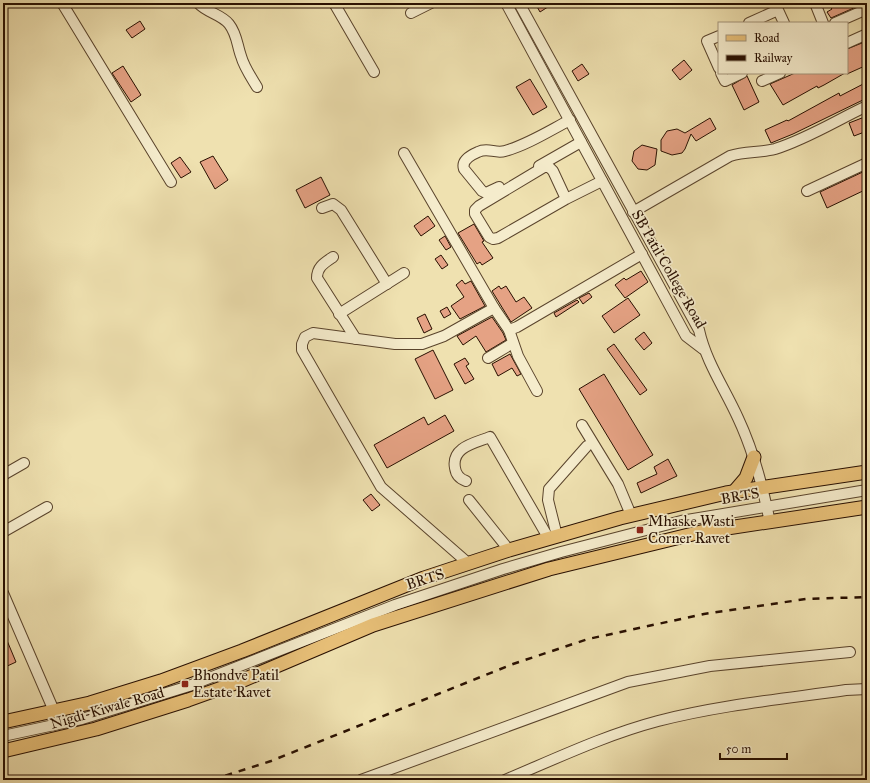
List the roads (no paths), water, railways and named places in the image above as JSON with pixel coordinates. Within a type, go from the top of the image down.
[{"type":"main road","points":[[734,492],[746,478],[754,457]]},
{"type":"main road","name":"Nigdi-Kiwale Road","points":[[3,722],[90,703],[161,681],[242,651],[424,578],[509,550],[631,515],[734,492],[867,472]]},
{"type":"main road","name":"Nigdi-Kiwale Road","points":[[3,751],[96,729],[188,700],[241,681],[373,625],[549,569],[701,532],[770,523],[867,507]]},
{"type":"street","points":[[62,3],[171,182]]},
{"type":"street","points":[[198,3],[204,9],[220,16],[232,28],[238,39],[243,63],[257,87]]},
{"type":"street","points":[[334,3],[374,72]]},
{"type":"street","points":[[411,13],[431,3]]},
{"type":"street","name":"SB Patil College Road","points":[[506,3],[686,336],[703,349]]},
{"type":"street","name":"SB Patil College Road","points":[[519,3],[700,330],[703,349]]},
{"type":"street","points":[[815,3],[823,22]]},
{"type":"street","points":[[837,22],[867,9]]},
{"type":"street","points":[[751,22],[778,10],[784,22]]},
{"type":"street","points":[[848,42],[867,34]]},
{"type":"street","points":[[718,36],[707,41],[718,66]]},
{"type":"street","points":[[722,74],[725,81],[740,74]]},
{"type":"street","points":[[762,81],[778,74]]},
{"type":"street","points":[[634,212],[730,156],[741,152],[774,149],[790,143],[867,106]]},
{"type":"street","points":[[570,120],[515,148],[502,152],[490,149],[476,152],[464,160],[462,165],[482,191],[486,193],[581,142]]},
{"type":"street","points":[[404,153],[494,308],[509,330],[513,343],[537,391]]},
{"type":"street","points":[[807,191],[867,163]]},
{"type":"street","points":[[566,199],[553,171],[549,167],[544,167],[479,206],[475,210],[475,214],[489,237],[493,239],[498,238],[566,199],[602,181]]},
{"type":"street","points":[[322,208],[333,204],[341,210],[387,284]]},
{"type":"street","points":[[509,330],[517,327],[642,254]]},
{"type":"street","points":[[333,257],[322,264],[317,272],[317,278],[356,339]]},
{"type":"street","points":[[340,314],[404,273]]},
{"type":"street","points":[[468,563],[381,487],[302,350],[302,344],[305,337],[313,333],[395,344],[422,344],[444,336],[494,308]]},
{"type":"street","points":[[488,358],[513,343]]},
{"type":"street","points":[[703,349],[738,417],[754,457],[763,487],[770,523]]},
{"type":"street","points":[[582,425],[618,484],[631,515]]},
{"type":"street","points":[[466,481],[460,479],[456,472],[454,457],[464,448],[490,437],[553,538]]},
{"type":"street","points":[[553,538],[548,500],[549,489],[587,446]]},
{"type":"street","points":[[3,475],[24,463]]},
{"type":"street","name":"BRTS","points":[[3,736],[82,720],[189,686],[394,605],[503,569],[668,524],[867,490]]},
{"type":"street","points":[[469,500],[509,550]]},
{"type":"street","points":[[3,532],[47,507]]},
{"type":"street","points":[[3,593],[54,711]]},
{"type":"street","points":[[361,780],[628,682],[710,666],[850,652]]},
{"type":"street","points":[[505,780],[606,739],[671,718],[718,708],[846,690],[867,689]]},
{"type":"railway","points":[[212,780],[271,761],[513,664],[588,639],[704,614],[806,599],[867,597]]},
{"type":"place","name":"Mhaske Wasti Corner Ravet","points":[[640,530]]},
{"type":"place","name":"Bhondve Patil Estate Ravet","points":[[185,684]]}]
